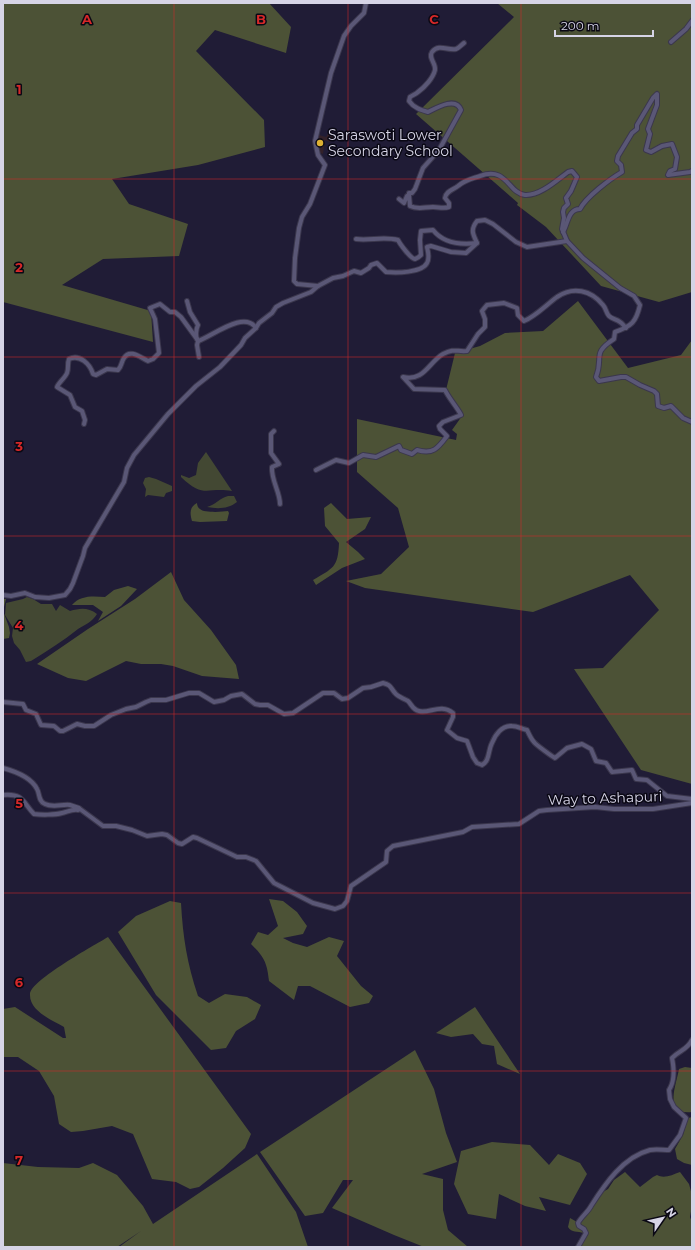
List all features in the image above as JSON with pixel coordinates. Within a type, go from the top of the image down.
[{"type":"street","points":[[318,286],[297,284],[294,281],[299,228],[302,217],[310,204],[325,165],[318,155],[315,141],[330,73],[344,36],[351,26],[364,13],[366,3]]},
{"type":"street","points":[[671,42],[686,29],[692,21]]},
{"type":"street","points":[[399,199],[404,203],[407,196],[410,195],[409,193],[412,193],[415,189],[423,168],[439,150],[461,110],[457,105],[448,103],[428,112],[411,104],[409,101],[410,97],[417,93],[429,81],[435,68],[431,57],[432,52],[436,48],[443,47],[452,50],[458,49],[464,44]]},
{"type":"street","points":[[563,232],[572,212],[580,209],[582,205],[601,187],[622,172],[621,165],[617,161],[618,156],[632,133],[637,129],[637,125],[657,94],[657,105],[648,129],[650,134],[646,150],[651,152],[662,146],[672,144],[677,157],[675,169],[670,170],[668,175],[692,171]]},
{"type":"street","points":[[410,195],[410,206],[415,208],[432,207],[444,209],[449,207],[449,203],[445,198],[445,195],[464,181],[487,173],[498,174],[518,192],[527,195],[541,190],[568,172],[572,171],[577,177],[566,198],[568,204],[564,208],[563,212],[564,218],[562,228],[567,241],[583,258],[620,288],[634,296],[640,305],[637,318],[626,328],[615,332],[614,339],[605,345],[598,354],[600,368],[596,377],[599,381],[626,377],[654,390],[658,406],[664,408],[671,406],[683,418],[692,422]]},
{"type":"street","points":[[478,243],[473,233],[473,227],[477,221],[485,220],[493,224],[516,242],[527,247],[567,241]]},
{"type":"street","points":[[356,239],[363,240],[386,238],[398,240],[414,259],[421,255],[421,231],[425,230],[433,230],[437,236],[451,243],[478,243]]},
{"type":"street","points":[[3,595],[11,596],[25,593],[35,597],[49,598],[65,595],[70,590],[85,548],[124,482],[127,468],[134,455],[168,414],[196,386],[220,367],[259,323],[272,314],[276,307],[312,292],[318,286],[333,278],[343,276],[354,271],[361,273],[377,263],[386,272],[416,270],[426,265],[428,261],[427,247],[431,246],[451,252],[466,252],[478,243]]},
{"type":"street","points":[[316,470],[336,460],[349,463],[363,456],[376,457],[399,446],[401,450],[412,454],[417,450],[425,453],[439,447],[447,436],[439,426],[443,422],[461,415],[460,411],[444,390],[414,388],[403,377],[408,378],[422,374],[441,355],[454,350],[462,352],[468,351],[478,334],[485,327],[485,319],[482,311],[487,305],[504,303],[517,308],[518,315],[524,321],[558,296],[568,291],[578,290],[590,294],[596,298],[604,306],[607,315],[620,322],[626,328]]},
{"type":"street","points":[[187,301],[190,312],[198,325],[196,327],[198,357]]},
{"type":"street","points":[[84,424],[85,420],[82,411],[75,407],[70,395],[57,387],[67,374],[69,359],[74,357],[81,359],[88,364],[93,374],[96,375],[107,369],[118,370],[123,359],[130,354],[137,354],[148,361],[153,359],[159,354],[155,319],[150,308],[160,304],[170,312],[175,312],[182,317],[197,340]]},
{"type":"street","points":[[197,340],[242,321],[254,324],[256,328]]},
{"type":"street","points":[[274,432],[271,434],[271,453],[279,464],[278,466],[272,467],[272,472],[280,495],[280,504]]},
{"type":"street","points":[[3,702],[23,704],[26,710],[36,714],[41,725],[54,726],[60,731],[63,731],[76,724],[94,726],[111,714],[136,707],[151,700],[166,700],[189,693],[199,693],[214,702],[242,694],[255,704],[268,705],[284,714],[293,713],[322,693],[334,693],[342,699],[348,698],[363,688],[384,683],[390,685],[395,693],[409,702],[414,709],[421,712],[436,708],[450,710],[453,712],[453,717],[447,730],[457,738],[468,741],[473,757],[477,763],[482,765],[488,759],[491,743],[501,728],[511,725],[527,730],[533,742],[543,748],[552,757],[555,758],[567,748],[582,744],[591,749],[596,761],[606,764],[612,772],[632,770],[636,779],[647,780],[667,796],[692,799]]},
{"type":"street","points":[[3,768],[16,772],[30,781],[37,788],[41,801],[46,804],[52,806],[70,805],[80,809]]},
{"type":"street","points":[[3,795],[8,794],[21,798],[34,814],[60,814],[74,809],[80,809]]},
{"type":"street","name":"Way to Ashapuri","points":[[80,809],[103,826],[116,826],[147,836],[162,834],[182,844],[193,837],[238,857],[256,861],[274,884],[313,903],[335,909],[343,906],[347,901],[351,886],[386,862],[387,851],[393,846],[463,832],[472,827],[519,824],[539,811],[595,807],[614,809],[653,809],[692,803]]},
{"type":"street","points":[[578,1247],[586,1233],[584,1229],[578,1226],[578,1223],[590,1208],[600,1190],[622,1166],[640,1154],[652,1150],[669,1150],[680,1135],[686,1118],[674,1107],[670,1099],[669,1090],[672,1085],[674,1073],[672,1058],[678,1052],[689,1047],[692,1040]]},
{"type":"shaded area","name":"Saraswoti Lower Secondary School","points":[[329,132],[335,136],[330,142],[325,140],[323,154],[318,152],[314,147],[319,135],[326,137]]},
{"type":"green space","points":[[3,3],[269,3],[291,27],[286,53],[215,30],[196,51],[264,120],[265,147],[198,165],[112,179],[129,204],[188,224],[179,256],[103,259],[62,285],[151,311],[153,342],[3,302]]},
{"type":"green space","points":[[497,3],[692,3],[692,292],[659,302],[601,286],[546,227],[517,205],[518,203],[416,114],[514,17]]},
{"type":"green space","points":[[578,301],[628,368],[681,355],[692,340],[692,784],[641,770],[574,669],[603,668],[659,610],[630,575],[533,612],[365,588],[346,581],[381,574],[409,547],[398,508],[357,472],[357,419],[456,440],[457,434],[452,430],[462,416],[446,390],[455,353],[480,346],[505,333],[543,331]]},
{"type":"green space","points":[[206,452],[232,491],[200,490],[189,484],[181,477],[181,475],[189,478],[196,475],[198,463]]},
{"type":"green space","points":[[149,477],[172,486],[172,491],[166,493],[164,497],[148,495],[145,497],[146,489],[143,483],[145,478]]},
{"type":"green space","points":[[234,496],[237,502],[223,508],[207,507],[213,505],[222,498]]},
{"type":"green space","points":[[197,503],[199,509],[205,511],[228,511],[227,521],[192,521],[191,509]]},
{"type":"green space","points":[[331,503],[347,519],[371,517],[365,529],[346,542],[365,559],[342,568],[316,585],[313,580],[330,570],[336,563],[337,558],[339,543],[325,526],[324,508]]},
{"type":"green space","points":[[171,572],[184,600],[211,630],[236,665],[239,679],[202,676],[173,666],[161,664],[141,664],[126,661],[86,681],[68,678],[37,664],[135,599]]},
{"type":"green space","points":[[128,586],[137,589],[121,606],[98,621],[103,612],[93,605],[72,605],[79,599],[91,596],[105,597],[114,590]]},
{"type":"green space","points":[[27,597],[41,604],[52,604],[56,611],[60,605],[70,611],[84,609],[90,610],[97,614],[91,621],[67,638],[31,661],[26,662],[20,650],[14,643],[12,636],[13,628],[5,615],[6,603]]},
{"type":"green space","points":[[3,599],[6,599],[3,611]]},
{"type":"green space","points":[[3,611],[10,633],[9,638],[3,639]]},
{"type":"green space","points":[[269,899],[283,901],[297,912],[307,926],[303,934],[283,938],[307,947],[329,937],[344,941],[337,956],[361,986],[373,996],[369,1003],[350,1007],[310,986],[298,986],[294,1000],[269,981],[264,960],[251,944],[258,932],[268,935],[278,926]]},
{"type":"green space","points":[[170,901],[181,903],[186,950],[198,996],[209,1003],[225,994],[247,997],[261,1005],[255,1019],[236,1031],[226,1048],[211,1050],[156,995],[118,932],[136,916]]},
{"type":"green space","points":[[108,937],[251,1134],[245,1148],[199,1187],[190,1189],[176,1182],[152,1179],[133,1134],[112,1126],[71,1132],[59,1124],[54,1096],[39,1071],[18,1057],[3,1057],[3,1009],[15,1007],[63,1038],[66,1038],[64,1027],[37,1010],[33,1005],[30,994],[33,988],[41,980]]},
{"type":"green space","points":[[475,1007],[520,1074],[497,1064],[494,1046],[482,1044],[473,1034],[451,1037],[436,1033]]},
{"type":"green space","points":[[415,1050],[434,1089],[446,1133],[457,1162],[422,1174],[443,1179],[443,1210],[448,1230],[468,1247],[424,1247],[332,1208],[353,1180],[343,1180],[323,1213],[305,1216],[260,1152]]},
{"type":"green space","points":[[685,1067],[692,1068],[692,1112],[683,1112],[677,1109],[674,1104],[674,1091],[679,1069]]},
{"type":"green space","points":[[692,1117],[692,1165],[677,1159],[675,1149],[683,1135],[688,1118]]},
{"type":"green space","points":[[492,1142],[530,1145],[549,1165],[558,1154],[580,1163],[587,1174],[570,1205],[539,1197],[546,1211],[525,1206],[499,1194],[496,1219],[468,1214],[454,1184],[461,1151]]},
{"type":"green space","points":[[257,1154],[296,1212],[308,1247],[119,1247],[141,1231],[117,1247],[5,1247],[3,1244],[3,1163],[38,1167],[79,1168],[93,1163],[117,1175],[143,1206],[153,1224]]},
{"type":"green space","points":[[625,1172],[640,1187],[657,1175],[665,1177],[680,1172],[689,1184],[692,1195],[690,1217],[692,1222],[692,1247],[575,1247],[584,1233],[573,1231],[568,1227],[570,1218],[577,1222],[601,1193],[608,1189],[614,1180]]},
{"type":"place","name":"Saraswoti Lower Secondary School","points":[[320,143]]}]
